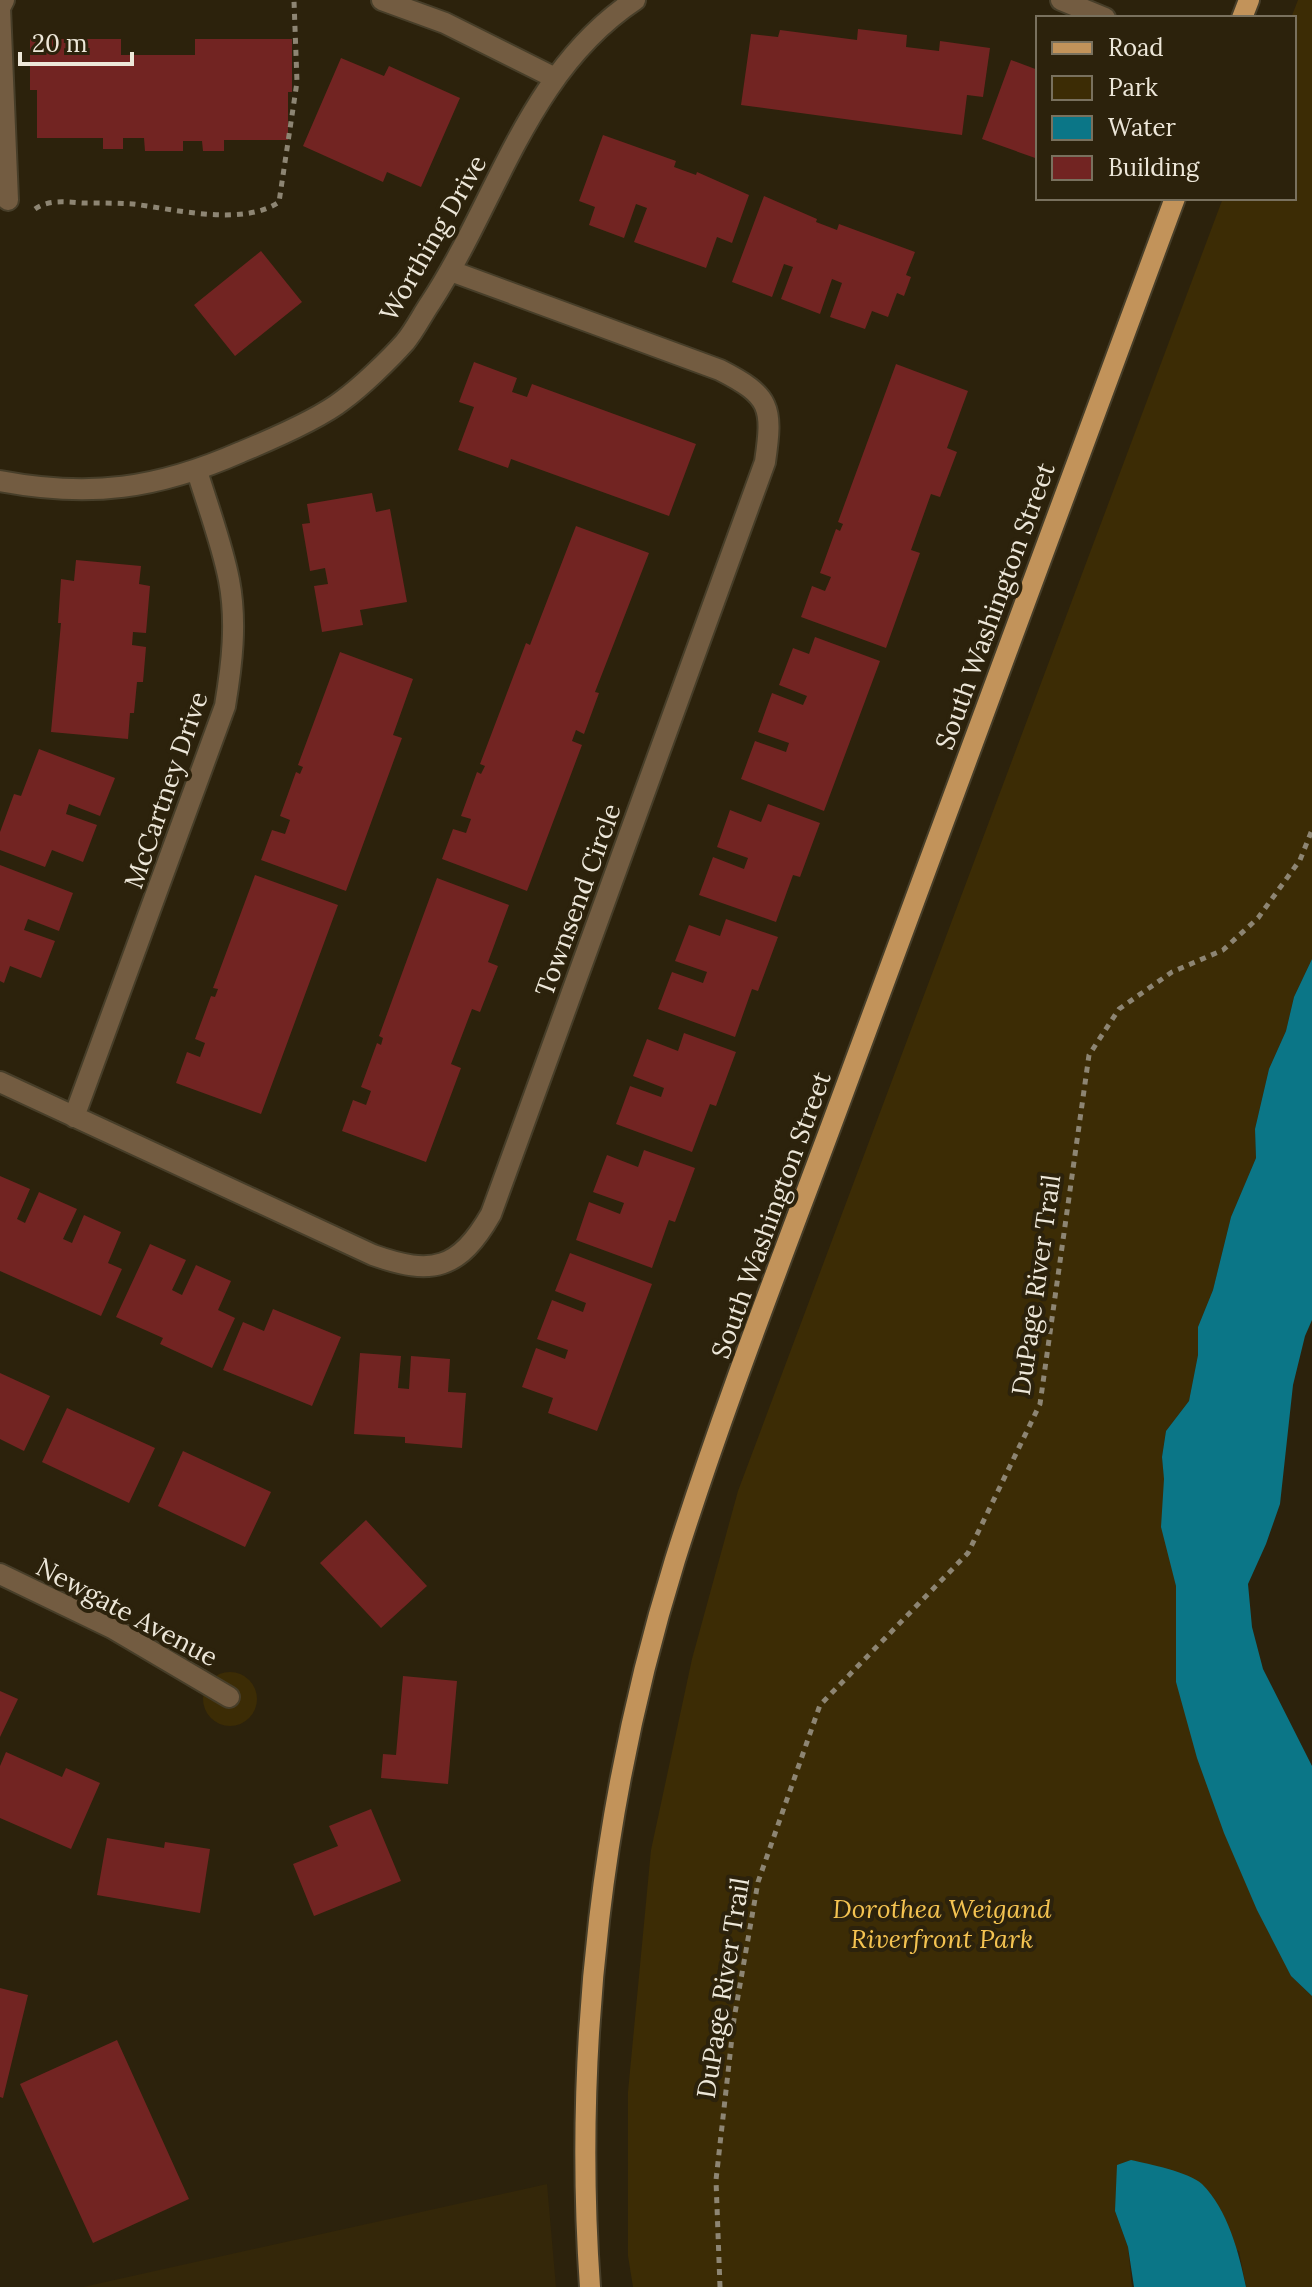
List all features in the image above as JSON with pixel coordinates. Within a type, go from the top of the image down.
[{"type":"main road","name":"South Washington Street","points":[[590,2287],[586,2209],[587,2110],[597,1940],[630,1733],[675,1561],[778,1271],[1174,200]]},
{"type":"street","points":[[4,0],[0,8],[8,200]]},
{"type":"street","points":[[382,0],[445,23],[553,77]]},
{"type":"street","name":"Worthing Drive","points":[[0,481],[32,487],[91,491],[141,486],[197,471],[267,441],[342,401],[405,342],[451,271],[553,77],[603,22],[635,0]]},
{"type":"street","points":[[1061,0],[1100,16]]},
{"type":"street","name":"Townsend Circle","points":[[0,1082],[373,1255],[404,1266],[439,1265],[459,1255],[476,1239],[491,1214],[765,462],[770,431],[766,407],[752,386],[720,370],[451,271]]},
{"type":"street","name":"McCartney Drive","points":[[74,1117],[225,706],[234,638],[231,592],[197,471]]},
{"type":"street","name":"Newgate Avenue","points":[[0,1574],[112,1628],[229,1697]]},
{"type":"path","points":[[34,210],[42,204],[60,202],[133,204],[188,213],[235,214],[268,209],[279,202],[297,82],[294,1]]},
{"type":"path","name":"DuPage River Trail","points":[[720,2287],[716,2180],[734,2019],[758,1882],[820,1705],[968,1553],[1040,1404],[1089,1055],[1119,1009],[1172,972],[1223,950],[1258,918],[1300,860],[1312,830]]},
{"type":"shaded area","points":[[547,2184],[556,2287],[83,2287]]},
{"type":"green space","name":"Dorothea Weigand Riverfront Park","points":[[1298,0],[1312,0],[1312,959],[1294,997],[1286,1031],[1269,1069],[1255,1129],[1256,1158],[1231,1217],[1213,1290],[1198,1327],[1198,1355],[1189,1401],[1166,1431],[1162,1457],[1176,1586],[1176,1682],[1291,1976],[1312,1996],[1312,2287],[1246,2287],[1239,2251],[1115,2211],[1128,2247],[1132,2287],[633,2287],[628,2256],[628,2092],[651,1850],[692,1659],[738,1491],[1222,200],[1296,200],[1296,16],[1292,16]]},
{"type":"green space","points":[[230,1672],[249,1680],[257,1699],[249,1718],[230,1726],[211,1718],[203,1699],[211,1680]]},
{"type":"water","points":[[1312,959],[1312,1320],[1293,1385],[1280,1504],[1248,1584],[1252,1627],[1263,1669],[1312,1766],[1312,1996],[1291,1976],[1257,1910],[1224,1833],[1197,1758],[1176,1682],[1176,1586],[1161,1527],[1162,1457],[1166,1431],[1189,1401],[1198,1355],[1198,1327],[1213,1290],[1231,1217],[1256,1158],[1255,1129],[1269,1069],[1286,1031],[1294,997]]},
{"type":"water","points":[[1131,2160],[1179,2172],[1202,2184],[1226,2219],[1246,2287],[1134,2287],[1128,2247],[1115,2211],[1117,2165]]},
{"type":"building","points":[[858,29],[907,35],[906,47],[939,51],[940,41],[990,48],[983,97],[967,95],[962,135],[741,105],[751,34],[778,37],[780,30],[857,40]]},
{"type":"building","points":[[30,39],[121,39],[121,55],[195,55],[195,39],[292,39],[288,140],[224,140],[224,151],[203,151],[202,141],[183,141],[183,151],[145,151],[144,138],[123,138],[123,149],[103,149],[103,138],[37,138],[37,90],[30,90]]},
{"type":"building","points":[[341,58],[384,76],[389,66],[460,98],[421,187],[387,172],[383,182],[303,146]]},
{"type":"building","points":[[1011,60],[1036,69],[1036,158],[982,139]]},
{"type":"building","points":[[603,135],[676,161],[674,167],[696,175],[697,172],[749,195],[732,243],[717,237],[706,268],[634,242],[647,208],[636,204],[624,238],[589,225],[595,207],[579,201]]},
{"type":"building","points":[[764,196],[837,230],[839,224],[915,252],[906,275],[911,277],[904,296],[897,293],[888,317],[872,311],[865,329],[830,317],[842,283],[832,279],[820,314],[781,299],[793,267],[784,264],[772,297],[732,282]]},
{"type":"building","points":[[261,251],[302,302],[235,356],[194,305]]},
{"type":"building","points":[[474,362],[517,378],[512,392],[527,397],[532,384],[696,444],[669,516],[511,459],[508,468],[458,450],[474,407],[459,402]]},
{"type":"building","points":[[896,364],[968,391],[947,448],[957,452],[940,497],[931,494],[911,550],[920,553],[886,648],[801,617],[812,586],[825,591],[831,577],[820,573],[836,529],[840,531],[843,524],[838,522]]},
{"type":"building","points":[[372,493],[376,512],[390,509],[407,602],[360,610],[363,625],[322,632],[314,586],[328,584],[325,568],[310,571],[302,524],[310,523],[307,504]]},
{"type":"building","points":[[576,526],[649,553],[595,692],[599,693],[584,734],[576,730],[572,741],[582,745],[527,891],[442,859],[453,829],[466,833],[471,819],[461,816],[477,772],[481,774],[485,766],[480,764],[526,643],[530,645]]},
{"type":"building","points":[[76,560],[141,566],[139,584],[150,586],[146,633],[133,632],[132,645],[146,647],[143,682],[137,682],[128,739],[51,732],[61,623],[58,623],[61,579],[74,581]]},
{"type":"building","points":[[815,637],[880,661],[824,811],[741,779],[755,741],[786,752],[789,743],[758,732],[772,693],[803,705],[807,696],[779,685],[793,648],[809,654]]},
{"type":"building","points":[[340,652],[413,679],[393,735],[402,738],[346,891],[261,860],[272,830],[285,834],[290,820],[280,816],[296,772],[300,774],[303,767],[298,765]]},
{"type":"building","points":[[39,749],[115,778],[100,816],[69,804],[66,814],[97,825],[83,862],[52,850],[45,867],[0,850],[0,832],[14,794],[21,796]]},
{"type":"building","points":[[768,804],[820,823],[800,877],[793,875],[776,922],[699,895],[713,857],[744,869],[748,858],[717,847],[730,810],[761,822]]},
{"type":"building","points":[[0,865],[73,893],[59,931],[28,919],[24,930],[55,941],[41,978],[10,966],[4,983],[0,981]]},
{"type":"building","points":[[255,875],[338,905],[261,1114],[176,1083],[187,1052],[200,1057],[205,1043],[195,1039],[211,996],[215,997],[218,989],[213,988]]},
{"type":"building","points":[[437,878],[509,905],[488,962],[498,966],[480,1012],[472,1009],[451,1064],[461,1068],[426,1162],[342,1131],[353,1100],[366,1105],[371,1091],[361,1087],[377,1043],[381,1045],[383,1038],[379,1036]]},
{"type":"building","points":[[726,919],[778,937],[758,991],[752,989],[735,1037],[658,1009],[672,972],[703,983],[707,972],[675,961],[689,925],[720,936]]},
{"type":"building","points":[[684,1033],[736,1052],[716,1106],[710,1104],[692,1152],[616,1124],[630,1086],[661,1097],[664,1088],[633,1076],[647,1039],[678,1051]]},
{"type":"building","points":[[644,1150],[695,1168],[675,1222],[669,1220],[652,1268],[576,1240],[589,1202],[620,1214],[624,1203],[593,1192],[607,1155],[638,1167]]},
{"type":"building","points":[[0,1176],[30,1189],[17,1219],[25,1223],[39,1192],[77,1209],[63,1239],[72,1243],[84,1215],[121,1232],[108,1263],[122,1269],[101,1316],[0,1271]]},
{"type":"building","points":[[150,1244],[186,1260],[172,1290],[182,1295],[196,1265],[231,1281],[218,1310],[235,1318],[212,1368],[160,1344],[163,1338],[116,1317]]},
{"type":"building","points":[[570,1253],[652,1284],[597,1431],[548,1413],[553,1398],[522,1387],[536,1348],[565,1359],[568,1350],[537,1339],[552,1300],[583,1312],[586,1303],[555,1291]]},
{"type":"building","points":[[273,1309],[341,1337],[312,1406],[223,1370],[243,1322],[264,1331]]},
{"type":"building","points":[[360,1353],[401,1356],[398,1388],[409,1389],[411,1356],[450,1359],[448,1392],[466,1393],[462,1448],[405,1443],[405,1437],[354,1434]]},
{"type":"building","points":[[0,1373],[50,1396],[24,1451],[0,1439]]},
{"type":"building","points":[[67,1408],[155,1448],[129,1503],[42,1462]]},
{"type":"building","points":[[183,1451],[271,1492],[245,1547],[158,1506]]},
{"type":"building","points":[[366,1520],[427,1586],[381,1628],[320,1563]]},
{"type":"building","points":[[403,1676],[457,1681],[448,1784],[381,1778],[383,1754],[396,1755]]},
{"type":"building","points":[[0,1691],[18,1699],[0,1737]]},
{"type":"building","points":[[6,1752],[62,1777],[66,1768],[100,1783],[71,1849],[0,1818],[0,1766]]},
{"type":"building","points":[[371,1809],[401,1881],[314,1916],[293,1864],[338,1846],[329,1826]]},
{"type":"building","points":[[107,1838],[164,1848],[165,1842],[210,1849],[200,1913],[97,1895]]},
{"type":"building","points":[[0,1988],[28,1995],[3,2098],[0,2097]]},
{"type":"building","points":[[117,2040],[189,2199],[93,2243],[20,2084]]}]
